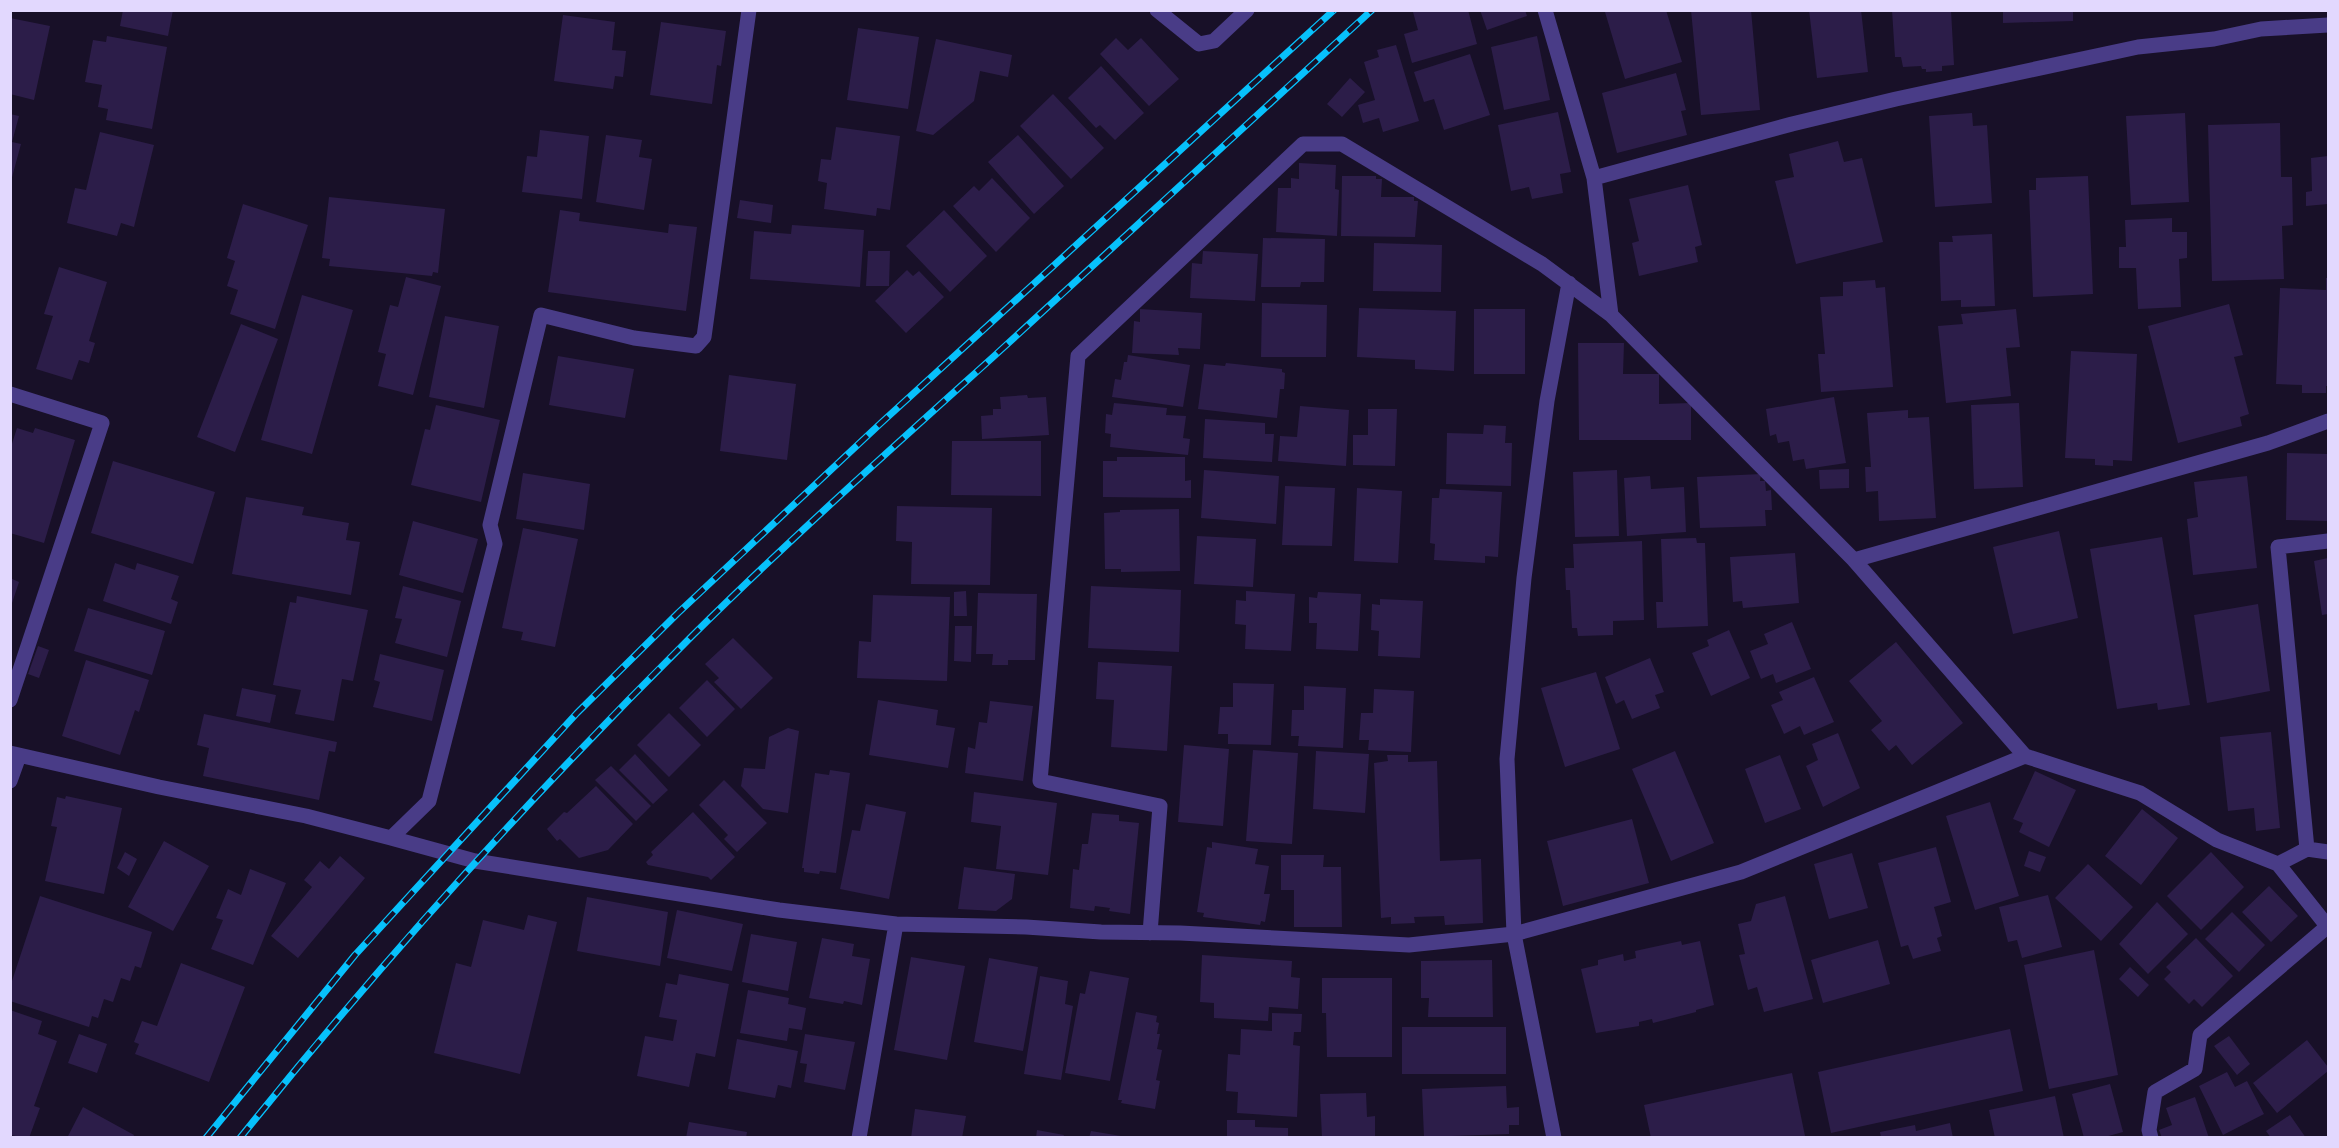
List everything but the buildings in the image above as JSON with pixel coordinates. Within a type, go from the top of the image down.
[{"type":"street","points":[[391,838],[429,801],[495,544],[490,525],[541,315],[634,338],[696,346],[704,338],[749,10]]},
{"type":"street","points":[[1157,10],[1199,44],[1214,41],[1247,10]]},
{"type":"street","points":[[1545,10],[1594,178],[1611,315]]},
{"type":"street","points":[[1594,178],[1792,124],[2126,50],[2214,39],[2261,29],[2328,25]]},
{"type":"street","points":[[1150,933],[1160,806],[1040,782],[1078,356],[1303,144],[1342,144],[1542,264],[1611,315],[1854,560],[2025,756],[2140,793],[2217,840],[2278,864],[2328,926],[2200,1035],[2194,1069],[2155,1092],[2149,1130],[2151,1137]]},
{"type":"street","points":[[1554,1137],[1514,934],[1507,759],[1529,543],[1547,401],[1569,283]]},
{"type":"street","points":[[10,394],[102,423],[10,700]]},
{"type":"street","points":[[1854,560],[2268,443],[2328,421]]},
{"type":"street","points":[[2307,849],[2278,547],[2328,541]]},
{"type":"street","points":[[10,781],[15,755],[306,816],[476,861],[779,910],[896,924],[1409,945],[1514,934],[1741,872],[2025,756]]},
{"type":"street","points":[[2278,864],[2307,849],[2328,852]]},
{"type":"street","points":[[859,1137],[896,924]]},
{"type":"railway","points":[[206,1138],[355,955],[577,713],[678,613],[881,423],[1334,10]]},
{"type":"railway","points":[[240,1138],[293,1072],[459,881],[632,696],[692,636],[840,495],[1372,10]]}]
